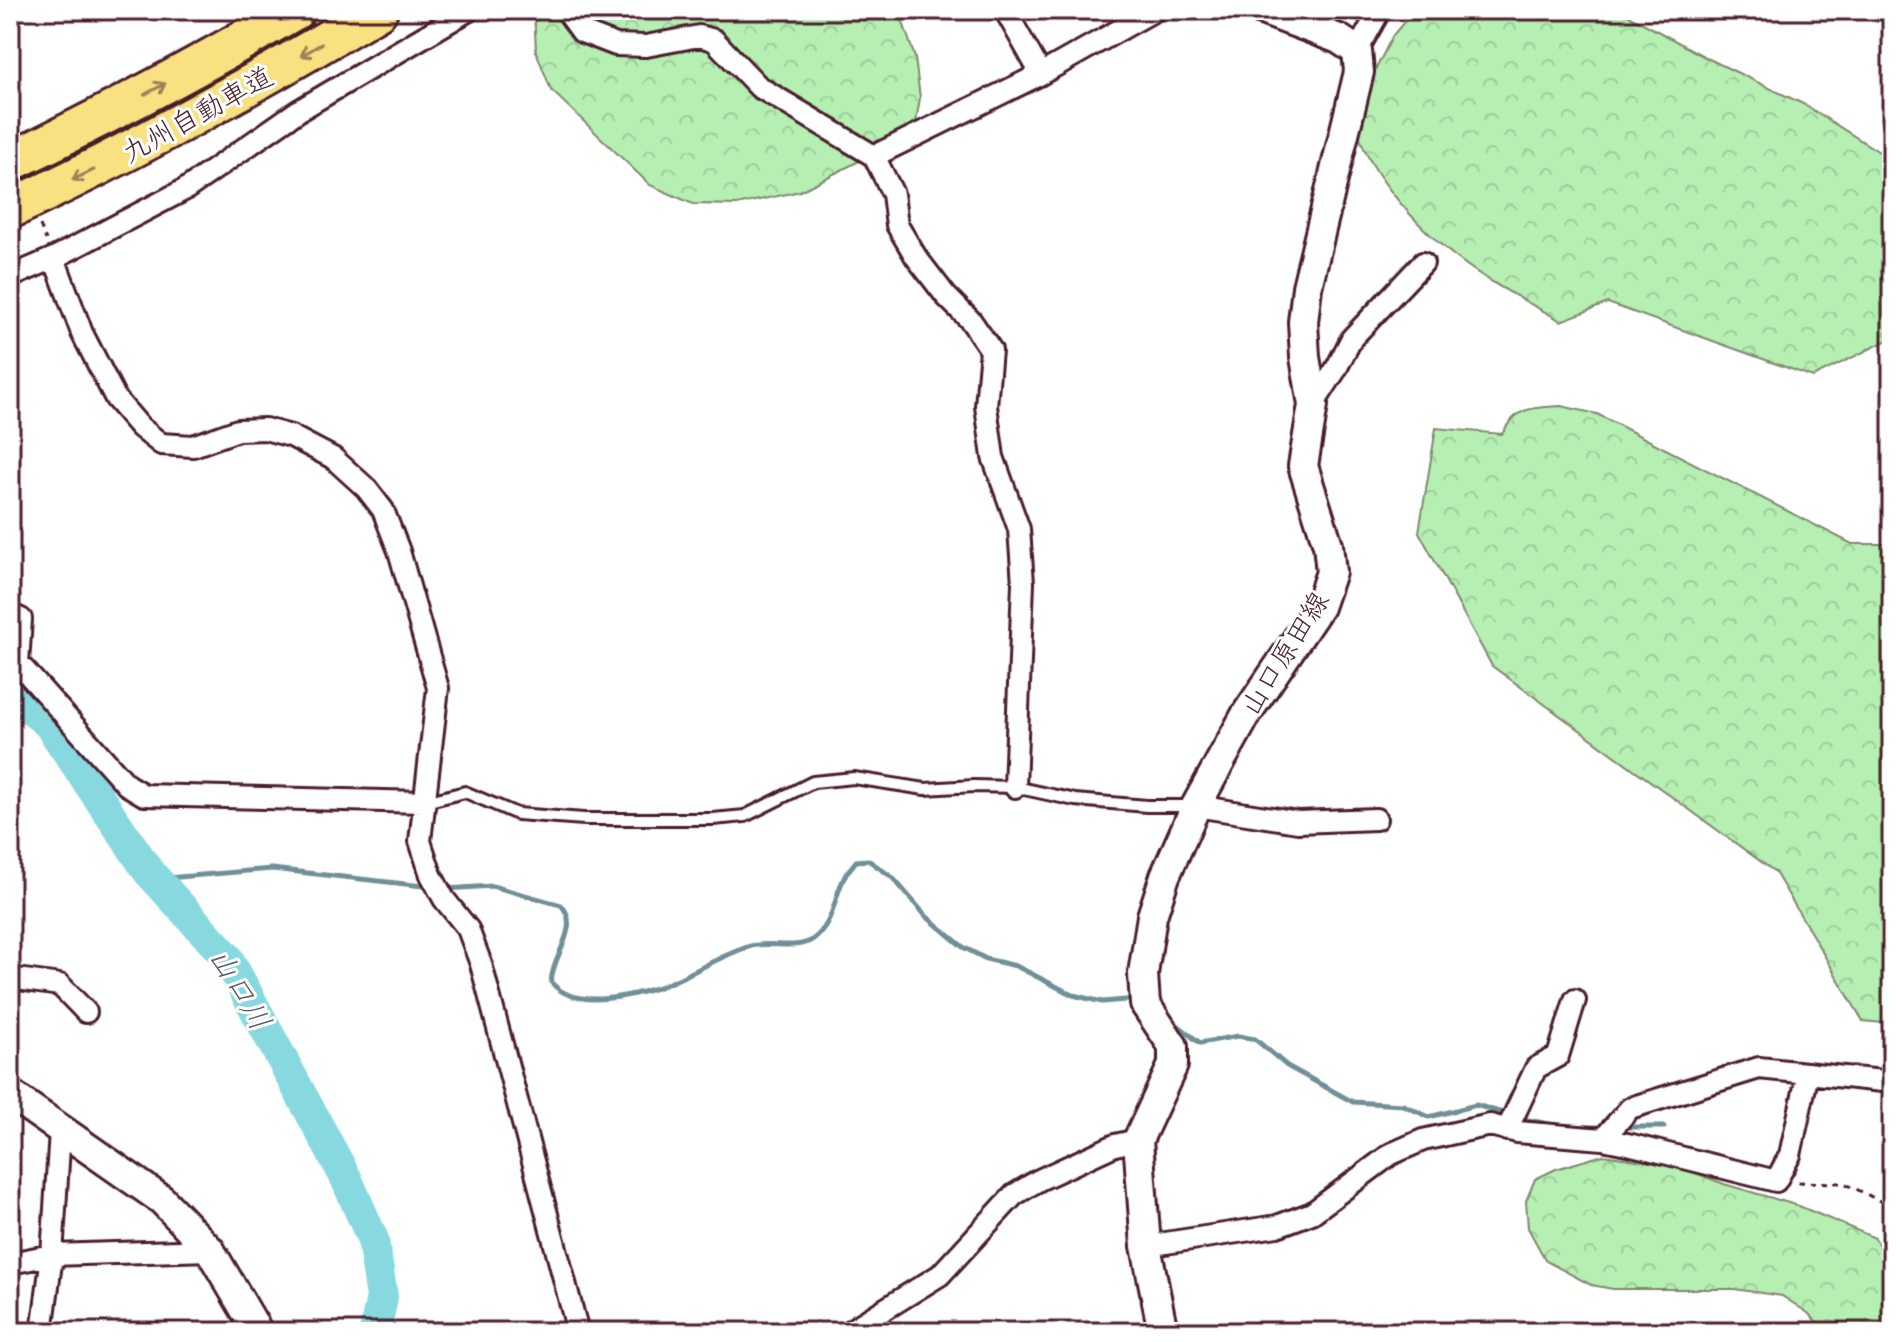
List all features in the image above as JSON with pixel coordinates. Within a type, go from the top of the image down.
[{"type":"highway","name":"九州自動車道","points":[[10,162],[217,57],[295,10]]},
{"type":"highway","name":"九州自動車道","points":[[10,209],[136,149],[378,10]]},
{"type":"main road","points":[[1262,10],[1339,39],[1357,51]]},
{"type":"main road","name":"山口原田線","points":[[1163,1332],[1146,1246],[1138,1140],[1173,1065],[1173,1046],[1145,1004],[1143,974],[1152,916],[1165,876],[1196,806],[1247,713],[1319,607],[1331,572],[1328,545],[1303,466],[1313,405],[1303,322],[1359,72],[1357,51]]},
{"type":"main road","points":[[10,1094],[162,1200],[210,1250],[258,1332]]},
{"type":"street","points":[[10,277],[54,258],[186,189],[298,111],[469,10]]},
{"type":"street","points":[[566,10],[582,32],[616,45],[646,46],[699,36],[714,40],[759,87],[874,156],[893,194],[897,225],[916,257],[946,296],[971,321],[991,350],[986,406],[993,457],[1019,529],[1023,583],[1015,787]]},
{"type":"street","points":[[1005,10],[1041,74]]},
{"type":"street","points":[[874,156],[1041,74],[1155,10]]},
{"type":"street","points":[[1357,51],[1380,10]]},
{"type":"street","points":[[54,258],[82,333],[116,399],[140,427],[161,444],[193,446],[238,430],[265,429],[291,436],[333,458],[366,488],[383,510],[399,551],[438,688],[420,841],[431,875],[444,899],[468,929],[481,964],[578,1332]]},
{"type":"street","points":[[1313,405],[1352,338],[1423,263]]},
{"type":"street","points":[[10,614],[21,619],[18,663],[127,785],[144,795],[423,802]]},
{"type":"street","points":[[1196,806],[1298,822],[1376,819]]},
{"type":"street","points":[[10,978],[60,985],[86,1012]]},
{"type":"street","points":[[1507,1130],[1536,1068],[1558,1056],[1575,1000]]},
{"type":"street","points":[[1603,1139],[1630,1108],[1759,1068],[1892,1082]]},
{"type":"street","points":[[1146,1246],[1277,1226],[1312,1213],[1391,1154],[1423,1140],[1490,1125],[1507,1130],[1603,1139],[1776,1181],[1790,1155],[1808,1073]]},
{"type":"street","points":[[42,1332],[52,1255],[60,1131]]},
{"type":"street","points":[[848,1332],[940,1275],[1014,1195],[1115,1145],[1138,1140]]},
{"type":"street","points":[[10,1263],[52,1255],[210,1250]]},
{"type":"lane","points":[[423,802],[465,792],[517,814],[584,819],[713,819],[745,816],[813,782],[854,778],[925,789],[1015,787],[1075,800],[1147,806],[1196,806]]},
{"type":"path","points":[[1776,1181],[1844,1183],[1892,1207]]},
{"type":"green space","points":[[534,10],[892,10],[903,22],[915,58],[920,98],[916,122],[903,139],[800,191],[737,205],[693,204],[650,185],[551,90],[536,51]]},
{"type":"green space","points":[[1414,10],[1619,10],[1705,57],[1803,104],[1892,160],[1892,338],[1813,377],[1608,303],[1561,321],[1473,269],[1445,248],[1393,194],[1378,173],[1358,130],[1355,110],[1393,35]]},
{"type":"green space","points":[[1561,406],[1597,414],[1852,544],[1892,544],[1892,1024],[1863,1021],[1775,872],[1492,666],[1419,532],[1436,428],[1502,434],[1519,413]]},
{"type":"green space","points":[[1603,1155],[1677,1166],[1724,1184],[1799,1206],[1875,1238],[1892,1268],[1892,1332],[1827,1332],[1808,1313],[1782,1296],[1734,1289],[1613,1289],[1591,1285],[1546,1261],[1528,1228],[1526,1201],[1535,1179],[1556,1169]]},
{"type":"waterway","name":"山口川","points":[[10,692],[49,724],[149,872],[227,957],[346,1178],[373,1240],[382,1297],[375,1332]]},
{"type":"waterway","points":[[446,889],[492,886],[561,905],[567,914],[567,932],[551,982],[573,996],[601,999],[656,988],[751,946],[798,944],[812,940],[825,926],[848,872],[856,861],[868,860],[892,877],[926,916],[963,947],[986,959],[1016,966],[1073,995],[1102,1002],[1137,999]]},
{"type":"waterway","points":[[156,879],[272,869],[432,887]]},
{"type":"waterway","points":[[1169,1018],[1200,1043],[1238,1036],[1255,1039],[1287,1066],[1353,1102],[1403,1105],[1429,1117],[1476,1105],[1509,1115]]},
{"type":"waterway","points":[[1518,1118],[1559,1126]]},
{"type":"waterway","points":[[1577,1127],[1603,1127]]},
{"type":"waterway","points":[[1621,1127],[1664,1127]]}]
